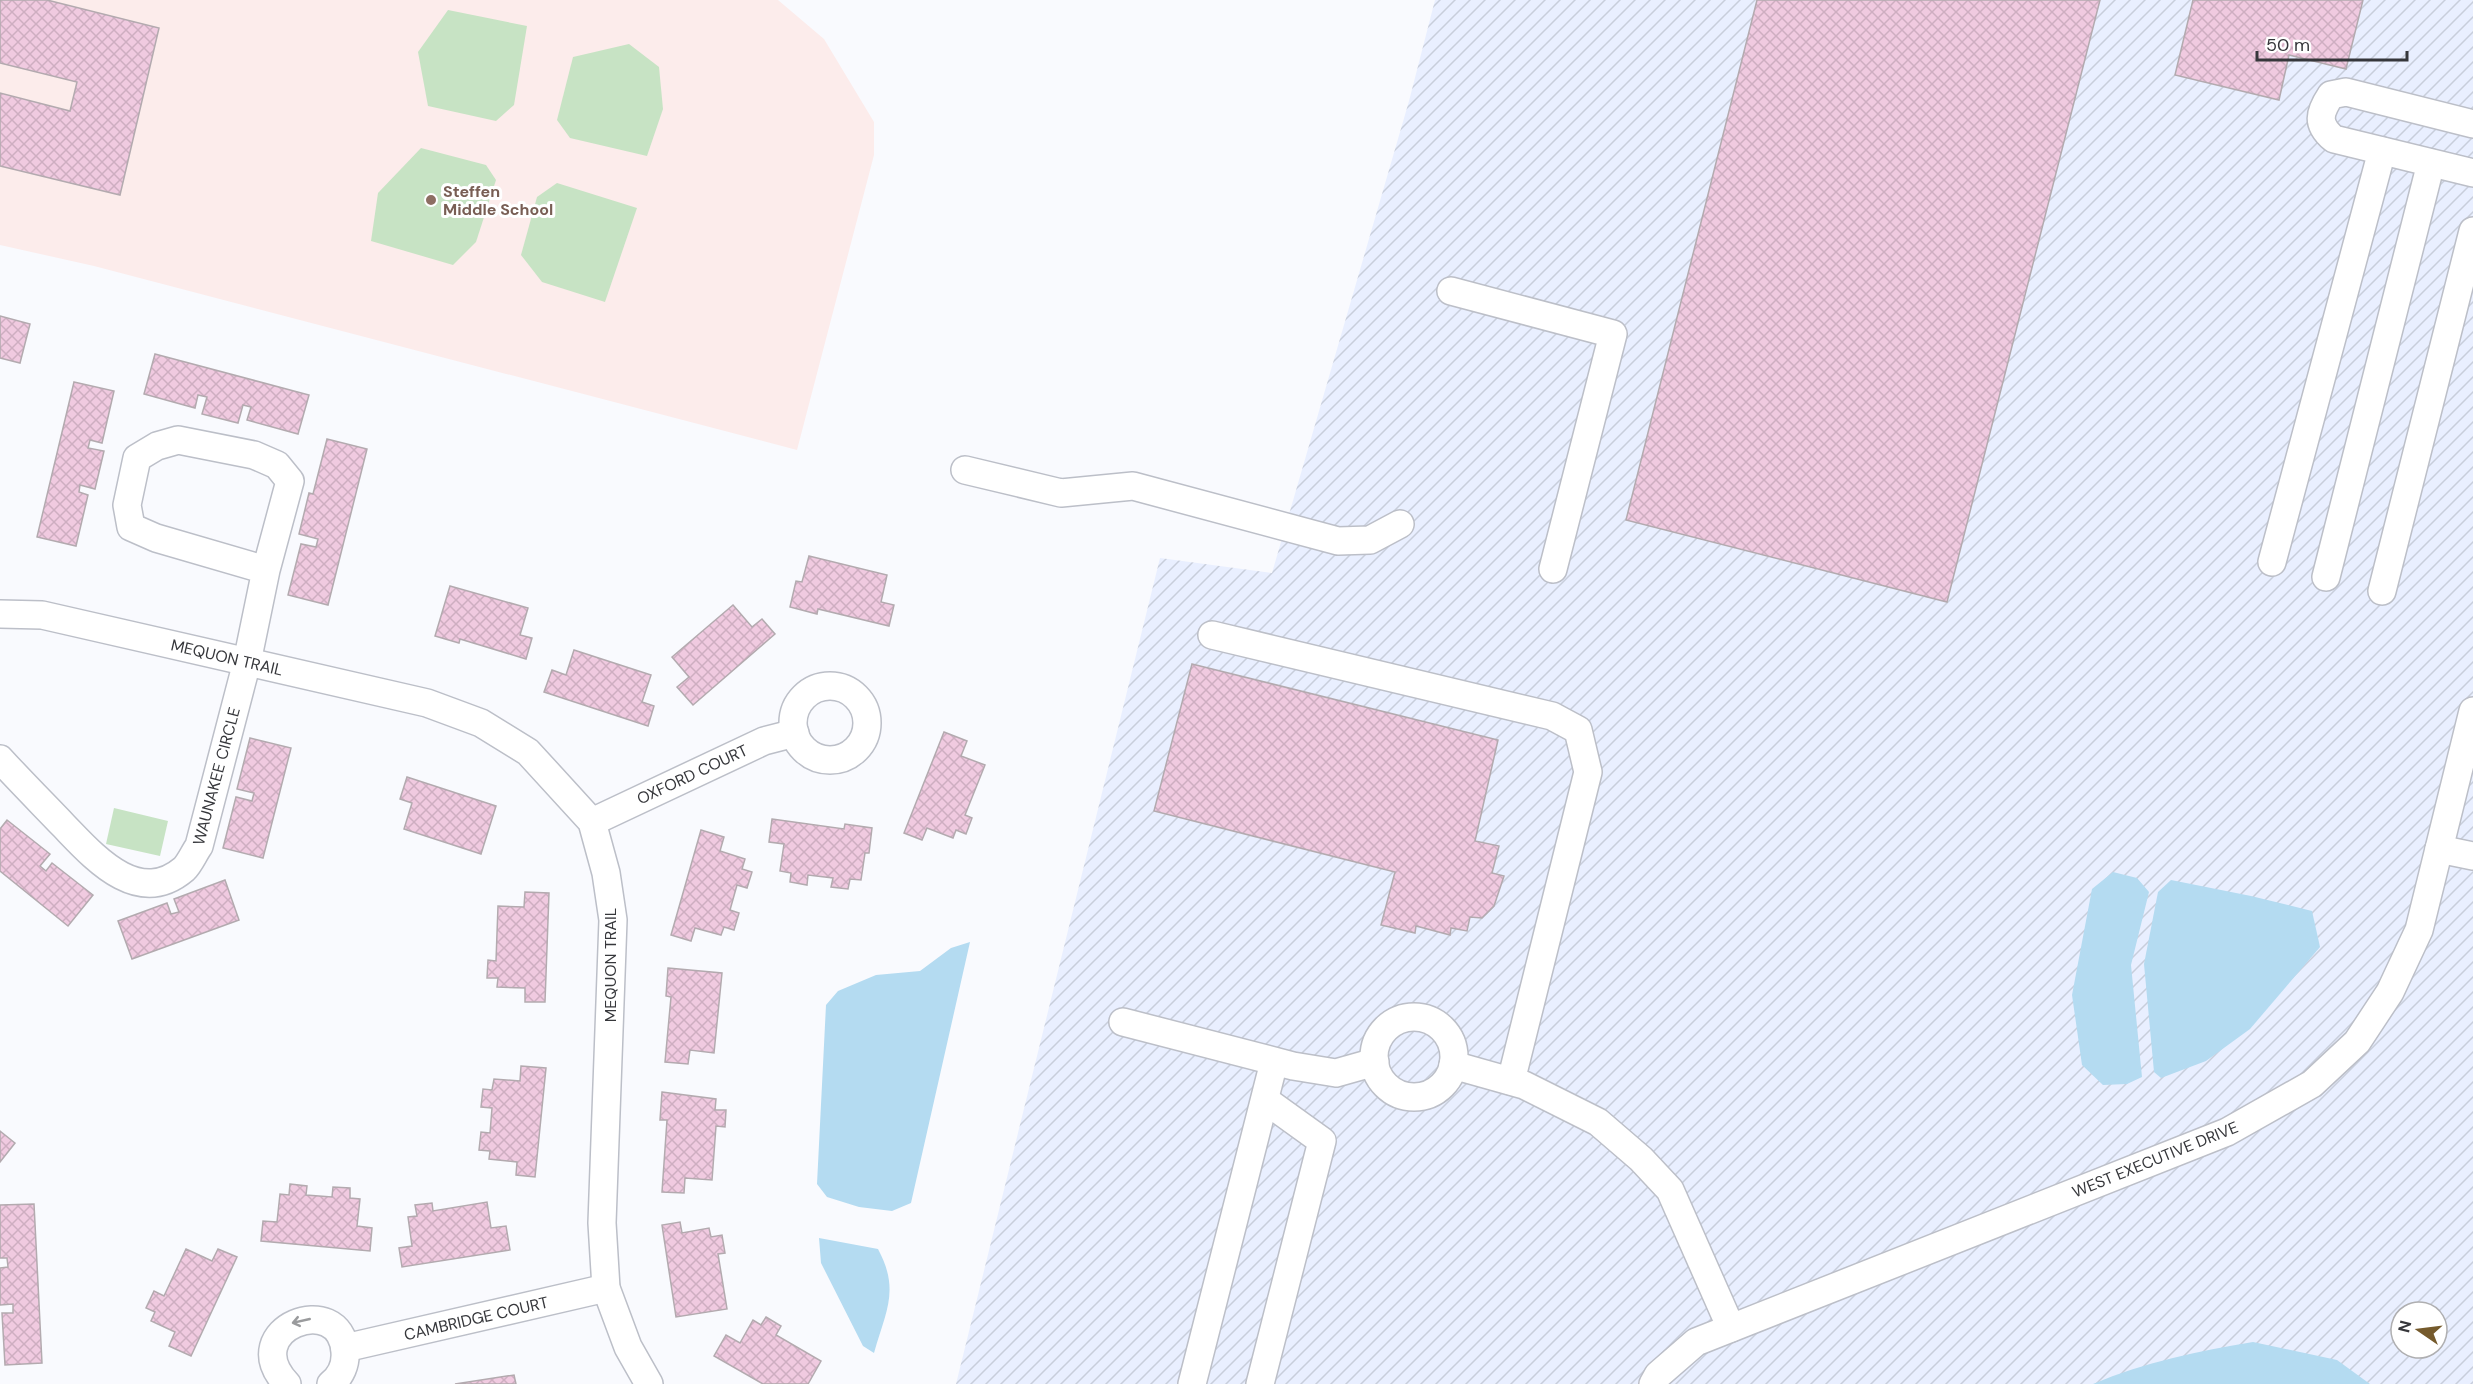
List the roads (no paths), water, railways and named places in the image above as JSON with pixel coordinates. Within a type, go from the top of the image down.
[{"type":"street","points":[[2473,124],[2346,92],[2331,95],[2324,105],[2321,117],[2322,127],[2334,139],[2473,173]]},
{"type":"street","points":[[2272,562],[2382,151]]},
{"type":"street","points":[[2326,577],[2431,163]]},
{"type":"street","points":[[2382,591],[2473,231]]},
{"type":"street","points":[[1451,291],[1613,334],[1553,569]]},
{"type":"street","name":"WAUNAKEE CIRCLE","points":[[0,759],[102,865],[130,880],[149,883],[170,877],[185,868],[199,846],[247,662],[266,570],[290,481],[277,465],[254,455],[178,440],[157,446],[137,458],[127,505],[131,527],[156,538],[266,570]]},
{"type":"street","points":[[965,470],[1061,493],[1133,486],[1338,541],[1370,540],[1400,524]]},
{"type":"street","name":"MEQUON TRAIL","points":[[0,614],[42,615],[428,704],[481,723],[528,752],[592,822],[606,873],[613,920],[602,1223],[606,1288],[628,1347],[649,1384]]},
{"type":"street","points":[[1212,635],[1552,716],[1578,730],[1588,772],[1510,1081]]},
{"type":"street","name":"WEST EXECUTIVE DRIVE","points":[[1653,1384],[1658,1375],[1696,1342],[2227,1132],[2312,1084],[2357,1042],[2391,992],[2419,930],[2473,711]]},
{"type":"street","name":"OXFORD COURT","points":[[592,822],[753,745],[795,733]]},
{"type":"street","points":[[2439,849],[2473,856]]},
{"type":"street","points":[[1416,1017],[1430,1020],[1446,1033],[1454,1051],[1454,1065],[1449,1077],[1431,1093],[1419,1097],[1407,1096],[1395,1092],[1378,1074],[1375,1062],[1376,1048],[1386,1030],[1403,1018],[1416,1017]]},
{"type":"street","points":[[1124,1022],[1274,1062],[1336,1073],[1375,1062]]},
{"type":"street","points":[[1192,1384],[1274,1062]]},
{"type":"street","points":[[1454,1065],[1524,1085],[1598,1122],[1641,1159],[1670,1190],[1731,1328]]},
{"type":"street","points":[[1260,1384],[1322,1141],[1265,1100]]},
{"type":"street","name":"CAMBRIDGE COURT","points":[[345,1348],[606,1288]]},
{"type":"street","points":[[287,1384],[279,1376],[274,1365],[273,1353],[276,1341],[282,1332],[301,1319],[324,1322],[334,1328],[341,1337],[345,1348],[345,1361],[342,1372],[332,1384]]},
{"type":"water","points":[[2113,872],[2137,878],[2149,892],[2131,965],[2142,1077],[2127,1084],[2103,1085],[2082,1065],[2072,995],[2092,889]]},
{"type":"water","points":[[2171,880],[2312,911],[2320,947],[2250,1029],[2206,1061],[2161,1078],[2154,1072],[2144,964],[2158,892]]},
{"type":"water","points":[[970,942],[911,1203],[892,1211],[859,1207],[827,1197],[817,1184],[826,1005],[838,991],[876,975],[920,971],[951,948]]},
{"type":"water","points":[[819,1238],[878,1249],[885,1264],[890,1289],[889,1301],[874,1353],[863,1346],[821,1263]]},
{"type":"water","points":[[2253,1342],[2337,1360],[2370,1384],[2093,1384],[2132,1369],[2172,1358]]},
{"type":"place","name":"Steffen Middle School","points":[[431,200]]}]
